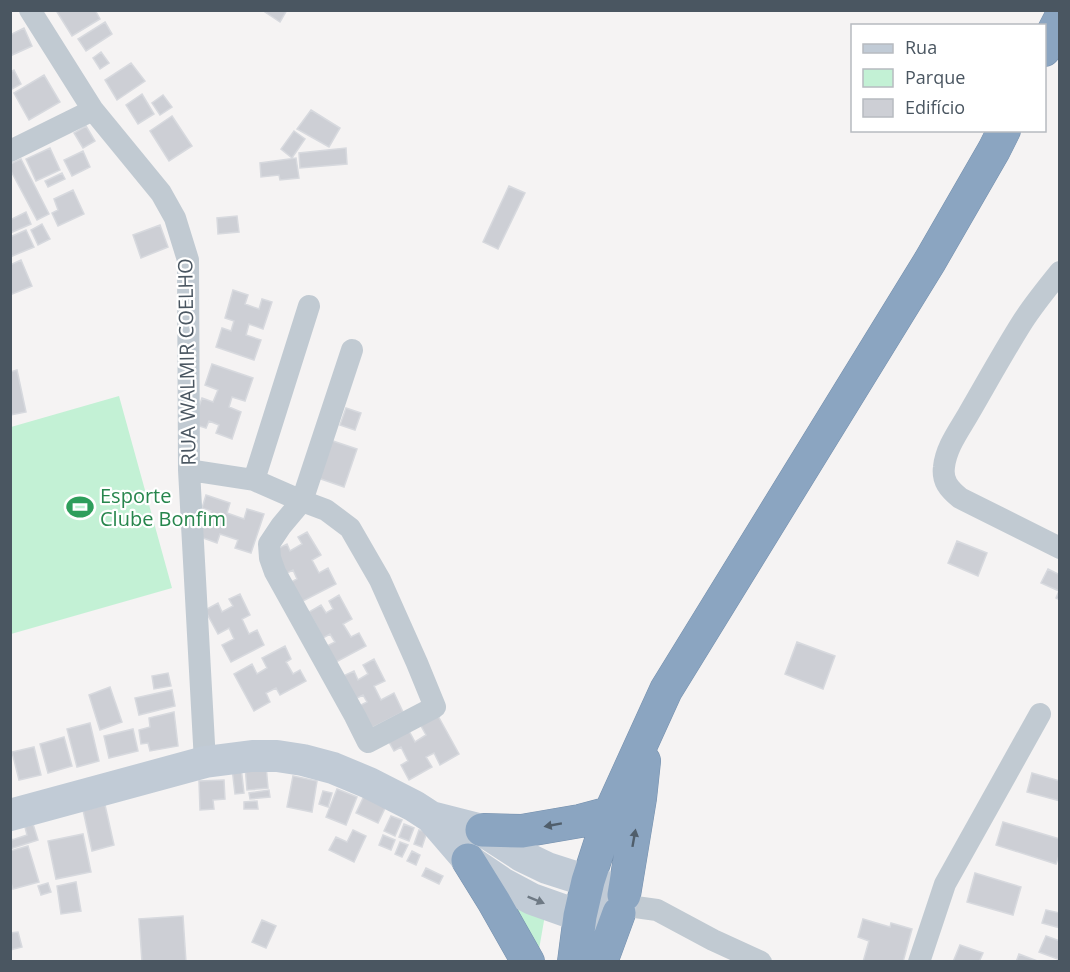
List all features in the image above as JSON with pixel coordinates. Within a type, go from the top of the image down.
[{"type":"highway","points":[[574,962],[580,916],[588,881],[610,813],[666,690],[930,261],[1003,132]]},
{"type":"highway","points":[[601,962],[621,904],[640,798],[645,735]]},
{"type":"highway","points":[[482,830],[522,831],[580,821],[610,813]]},
{"type":"highway","points":[[468,860],[528,962]]},
{"type":"main road","points":[[10,815],[205,762],[252,756],[277,756],[333,768],[414,806],[431,817],[468,860],[502,883],[532,899],[580,916],[599,917],[621,904],[588,881],[547,868],[522,856],[482,830],[431,817]]},
{"type":"street","name":"RUA WALMIR COELHO","points":[[30,10],[93,110],[161,193],[175,218],[188,260],[189,470],[205,762]]},
{"type":"street","points":[[10,151],[93,110]]},
{"type":"street","points":[[1059,272],[1025,318],[994,369],[952,443],[943,469],[949,489],[960,498],[1059,548]]},
{"type":"street","points":[[254,480],[309,306]]},
{"type":"street","points":[[189,470],[254,480],[302,501],[326,510],[350,528],[380,580],[435,707],[368,742],[346,698],[286,594],[270,558],[269,544],[302,501],[352,350]]},
{"type":"street","points":[[919,962],[945,884],[1040,714]]},
{"type":"street","points":[[621,904],[657,910],[761,962]]},
{"type":"green space","name":"Esporte Clube Bonfim","points":[[119,396],[172,588],[11,634],[11,427]]},
{"type":"green space","points":[[497,886],[545,915],[537,961]]},
{"type":"building","points":[[58,10],[95,10],[100,19],[72,36],[57,12]]},
{"type":"building","points":[[266,10],[287,10],[280,22],[265,12]]},
{"type":"building","points":[[105,22],[112,34],[86,51],[78,39]]},
{"type":"building","points":[[24,28],[32,46],[10,56],[10,35]]},
{"type":"building","points":[[101,52],[109,63],[100,69],[93,58]]},
{"type":"building","points":[[131,63],[145,81],[117,100],[105,80]]},
{"type":"building","points":[[14,70],[21,84],[12,89],[10,72]]},
{"type":"building","points":[[44,75],[60,102],[29,120],[14,93]]},
{"type":"building","points":[[142,94],[154,114],[138,124],[126,105]]},
{"type":"building","points":[[163,95],[172,107],[160,115],[152,103]]},
{"type":"building","points":[[311,110],[340,128],[329,147],[297,129]]},
{"type":"building","points":[[172,116],[192,146],[169,161],[150,131]]},
{"type":"building","points":[[86,126],[95,141],[83,148],[74,133]]},
{"type":"building","points":[[294,131],[305,139],[292,158],[281,149]]},
{"type":"building","points":[[50,148],[60,170],[36,181],[26,159]]},
{"type":"building","points":[[346,148],[347,164],[300,168],[299,153]]},
{"type":"building","points":[[83,151],[90,167],[72,176],[64,160]]},
{"type":"building","points":[[296,158],[299,178],[280,180],[279,175],[261,177],[260,163]]},
{"type":"building","points":[[21,159],[49,214],[37,220],[10,169],[10,164]]},
{"type":"building","points":[[62,173],[65,179],[48,187],[45,181]]},
{"type":"building","points":[[509,186],[525,193],[498,249],[483,242]]},
{"type":"building","points":[[73,190],[84,214],[58,226],[52,213],[58,210],[54,199]]},
{"type":"building","points":[[26,212],[31,224],[10,233],[10,220]]},
{"type":"building","points":[[237,216],[239,232],[218,234],[217,218]]},
{"type":"building","points":[[42,224],[50,239],[38,245],[31,230]]},
{"type":"building","points":[[160,225],[168,247],[141,258],[133,235]]},
{"type":"building","points":[[26,230],[34,247],[10,257],[10,237]]},
{"type":"building","points":[[21,260],[32,286],[10,295],[10,265]]},
{"type":"building","points":[[233,290],[248,295],[245,304],[259,309],[262,299],[272,302],[263,329],[249,324],[246,335],[261,340],[254,360],[216,347],[222,328],[231,331],[234,321],[225,318]]},
{"type":"building","points":[[212,364],[253,378],[245,401],[232,397],[229,407],[241,412],[232,439],[216,433],[219,425],[209,421],[206,428],[193,424],[202,398],[213,402],[218,390],[205,385]]},
{"type":"building","points":[[17,370],[26,412],[10,415],[10,372]]},
{"type":"building","points":[[346,408],[361,413],[355,430],[340,425]]},
{"type":"building","points":[[330,440],[357,449],[344,487],[318,478]]},
{"type":"building","points":[[206,495],[230,503],[227,513],[244,519],[247,509],[264,514],[251,553],[235,548],[238,540],[220,534],[217,543],[195,535],[200,522],[207,524],[211,511],[202,508]]},
{"type":"building","points":[[307,532],[321,555],[312,560],[319,573],[328,568],[336,584],[301,602],[291,582],[297,579],[293,570],[285,574],[275,550],[287,544],[290,551],[302,544],[298,537]]},
{"type":"building","points":[[957,541],[987,553],[978,576],[948,563]]},
{"type":"building","points":[[1048,569],[1060,575],[1060,600],[1056,598],[1059,591],[1041,583]]},
{"type":"building","points":[[240,594],[250,615],[242,619],[249,634],[257,630],[264,645],[231,662],[222,645],[234,639],[229,628],[218,634],[205,610],[218,603],[222,612],[233,606],[229,599]]},
{"type":"building","points":[[339,595],[352,619],[343,624],[351,637],[359,633],[366,646],[336,662],[327,646],[335,642],[330,634],[323,638],[309,612],[321,605],[326,613],[333,609],[329,601]]},
{"type":"building","points":[[797,642],[835,656],[823,689],[785,674]]},
{"type":"building","points":[[285,646],[291,659],[286,662],[293,674],[300,670],[306,681],[280,695],[276,688],[266,693],[270,702],[254,711],[234,674],[252,664],[257,674],[267,668],[262,658]]},
{"type":"building","points":[[374,659],[385,681],[374,686],[381,700],[394,693],[403,712],[368,730],[357,707],[367,702],[363,695],[355,699],[343,676],[354,671],[358,680],[368,674],[363,665]]},
{"type":"building","points":[[168,673],[171,686],[154,689],[152,676]]},
{"type":"building","points":[[110,687],[122,722],[100,730],[89,695]]},
{"type":"building","points":[[172,690],[175,706],[139,715],[135,698]]},
{"type":"building","points":[[174,712],[178,746],[150,751],[148,743],[141,744],[139,730],[150,727],[149,718]]},
{"type":"building","points":[[437,714],[459,754],[440,765],[434,753],[426,757],[432,767],[409,780],[401,765],[408,761],[401,747],[394,751],[389,742],[409,731],[415,742],[426,735],[420,724]]},
{"type":"building","points":[[90,723],[99,761],[77,767],[67,729]]},
{"type":"building","points":[[133,729],[138,751],[109,758],[104,736]]},
{"type":"building","points":[[64,737],[72,766],[48,773],[40,744]]},
{"type":"building","points":[[34,747],[41,775],[19,780],[12,752]]},
{"type":"building","points":[[266,765],[268,788],[247,790],[245,766]]},
{"type":"building","points":[[241,767],[244,793],[235,794],[232,768]]},
{"type":"building","points":[[1032,773],[1060,781],[1060,801],[1027,792]]},
{"type":"building","points":[[293,776],[317,781],[312,812],[287,807]]},
{"type":"building","points":[[224,780],[225,799],[213,800],[214,809],[200,810],[199,781]]},
{"type":"building","points":[[337,789],[357,797],[346,825],[326,817]]},
{"type":"building","points":[[269,790],[270,797],[250,799],[249,793]]},
{"type":"building","points":[[323,791],[332,793],[328,807],[319,804]]},
{"type":"building","points":[[364,796],[386,806],[378,823],[356,813]]},
{"type":"building","points":[[257,801],[258,809],[244,809],[244,802]]},
{"type":"building","points":[[105,805],[114,845],[92,851],[83,810]]},
{"type":"building","points":[[391,816],[402,820],[395,836],[384,831]]},
{"type":"building","points":[[1003,822],[1060,839],[1060,853],[1056,864],[996,845]]},
{"type":"building","points":[[33,824],[38,840],[10,849],[10,834],[12,840],[27,835],[25,827]]},
{"type":"building","points":[[404,824],[414,828],[409,841],[399,837]]},
{"type":"building","points":[[353,830],[366,836],[354,862],[329,850],[336,837],[347,842]]},
{"type":"building","points":[[419,830],[427,832],[422,847],[414,844]]},
{"type":"building","points":[[83,834],[91,872],[56,879],[48,841]]},
{"type":"building","points":[[383,835],[395,840],[391,850],[379,845]]},
{"type":"building","points":[[400,842],[408,845],[402,857],[395,854]]},
{"type":"building","points":[[28,846],[39,882],[13,889],[10,880],[10,851]]},
{"type":"building","points":[[412,851],[420,855],[416,865],[407,861]]},
{"type":"building","points":[[426,868],[443,876],[439,884],[422,876]]},
{"type":"building","points":[[975,873],[1021,887],[1013,915],[967,902]]},
{"type":"building","points":[[76,882],[81,911],[61,914],[57,886]]},
{"type":"building","points":[[48,883],[51,892],[41,895],[38,886]]},
{"type":"building","points":[[1046,910],[1060,913],[1060,928],[1042,923]]},
{"type":"building","points":[[183,916],[186,962],[142,962],[139,919]]},
{"type":"building","points":[[863,919],[890,927],[891,923],[912,929],[903,962],[863,962],[869,941],[858,937]]},
{"type":"building","points":[[262,920],[276,926],[266,948],[252,942]]},
{"type":"building","points":[[18,932],[22,947],[10,950],[10,933]]},
{"type":"building","points":[[1046,936],[1060,941],[1060,960],[1039,952]]},
{"type":"building","points":[[960,945],[983,953],[979,962],[953,962]]},
{"type":"building","points":[[1019,954],[1040,962],[1016,962]]},
{"type":"place","name":"Esporte Clube Bonfim","points":[[80,507]]}]
